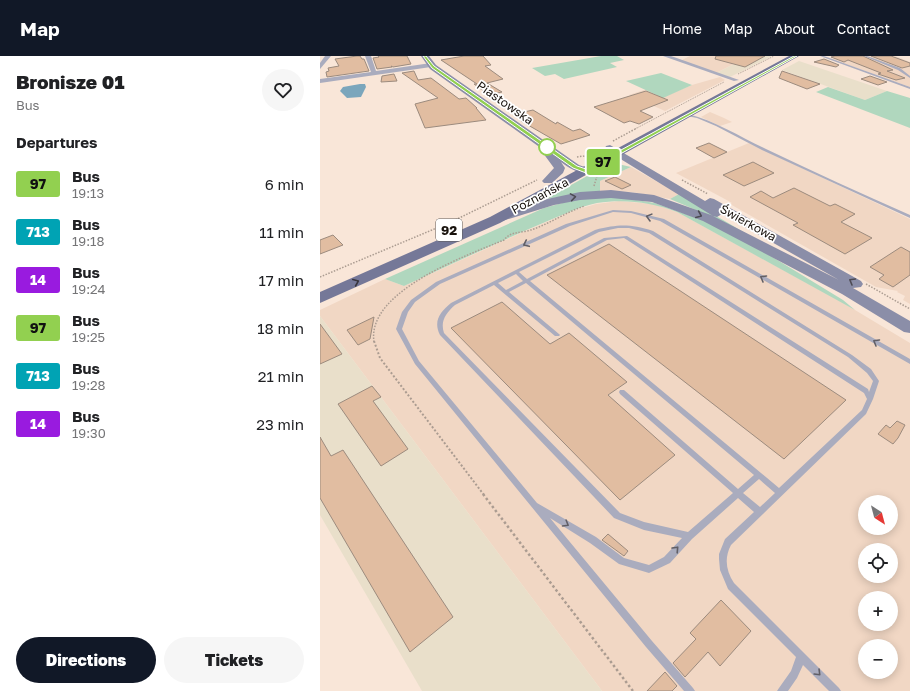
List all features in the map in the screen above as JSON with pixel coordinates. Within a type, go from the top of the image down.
[{"type":"main road","name":"Poznańska","points":[[320,298],[449,242],[495,220],[586,168],[620,154],[733,79],[784,56]]},
{"type":"main road","name":"Poznańska","points":[[320,285],[454,228],[548,181],[620,154],[795,56]]},
{"type":"street","points":[[320,67],[328,56]]},
{"type":"street","points":[[368,56],[374,73]]},
{"type":"street","name":"Piastowska","points":[[425,56],[431,65],[529,135],[586,168]]},
{"type":"street","points":[[666,56],[733,79]]},
{"type":"street","points":[[320,81],[431,65]]},
{"type":"street","points":[[529,135],[560,168],[559,171],[548,181]]},
{"type":"street","name":"Świerkowa","points":[[586,168],[616,162],[620,154]]},
{"type":"street","name":"Świerkowa","points":[[620,154],[910,328]]},
{"type":"street","name":"Świerkowa","points":[[620,154],[910,315]]},
{"type":"street","points":[[495,220],[551,202],[580,196],[611,194],[654,199],[707,218],[845,290]]},
{"type":"lane","points":[[821,56],[910,88]]},
{"type":"lane","points":[[865,56],[899,69],[910,77]]},
{"type":"lane","points":[[904,73],[910,71]]},
{"type":"lane","points":[[688,115],[709,122],[910,217]]},
{"type":"lane","points":[[690,691],[654,650],[417,362],[399,329],[406,312],[414,301],[438,283],[568,225],[613,212],[631,212],[662,220],[910,362]]},
{"type":"lane","points":[[689,536],[644,526],[617,516],[442,334],[439,329],[440,320],[444,311],[453,304],[495,282],[597,231],[616,226],[633,226],[650,232],[850,356],[869,371],[876,381],[864,412],[728,542],[722,555],[723,570],[731,586],[836,691]]},
{"type":"lane","points":[[506,292],[606,239],[625,237],[866,391],[870,399]]},
{"type":"lane","points":[[516,272],[780,493]]},
{"type":"lane","points":[[495,282],[557,335]]},
{"type":"lane","points":[[622,392],[760,512]]},
{"type":"lane","points":[[533,503],[593,540],[622,561],[649,569],[666,560],[689,536],[759,475]]},
{"type":"lane","points":[[782,691],[794,676],[801,656]]},
{"type":"path","points":[[594,188],[594,183],[598,175],[620,154],[708,91],[774,56]]},
{"type":"path","points":[[320,277],[451,222],[524,187]]},
{"type":"shaded area","points":[[690,56],[750,56],[716,73],[680,61]]},
{"type":"shaded area","points":[[750,56],[772,56],[730,77],[716,73]]},
{"type":"shaded area","points":[[846,56],[895,56],[910,62],[910,87],[832,59]]},
{"type":"shaded area","points":[[799,61],[887,91],[865,100],[782,70]]},
{"type":"shaded area","points":[[720,77],[725,80],[665,111],[629,95],[644,90],[663,97],[692,85]]},
{"type":"shaded area","points":[[710,112],[732,122],[720,126],[701,117]]},
{"type":"shaded area","points":[[749,143],[910,219],[910,304],[903,300],[905,296],[897,292],[898,291],[876,287],[730,204],[732,203],[676,173]]},
{"type":"shaded area","points":[[631,167],[679,194],[670,199],[632,192],[600,191],[600,181]]},
{"type":"shaded area","points":[[619,201],[653,204],[677,212],[840,301],[910,343],[910,691],[602,691],[320,316],[320,310],[385,279],[404,286],[575,210],[596,204]]},
{"type":"shaded area","points":[[320,316],[602,691],[422,691],[320,515]]},
{"type":"green space","points":[[601,56],[617,56],[624,60],[610,63],[617,67],[564,79],[555,74],[545,76],[532,68]]},
{"type":"green space","points":[[661,73],[692,85],[663,98],[626,81]]},
{"type":"green space","points":[[828,87],[865,100],[887,91],[910,98],[910,128],[816,92]]},
{"type":"green space","points":[[618,164],[631,167],[600,181],[600,191],[546,199],[605,166]]},
{"type":"green space","points":[[679,194],[757,240],[670,199]]},
{"type":"green space","points":[[624,198],[655,203],[705,221],[756,247],[843,300],[855,310],[677,212],[657,206],[627,201],[597,203],[576,209],[508,238],[404,286],[385,279],[544,208],[577,199]]},
{"type":"water","points":[[365,84],[366,87],[361,97],[347,98],[340,91],[343,87]]},
{"type":"building","points":[[357,56],[364,59],[369,71],[327,77],[326,72],[329,71],[328,68],[339,66],[335,59]]},
{"type":"building","points":[[378,56],[407,56],[411,64],[377,69],[373,58],[379,57]]},
{"type":"building","points":[[464,56],[483,56],[491,65],[485,66],[503,79],[487,83],[502,92],[489,95],[474,84],[477,84],[441,60]]},
{"type":"building","points":[[716,56],[765,56],[745,67],[715,59]]},
{"type":"building","points":[[863,56],[893,70],[887,71],[905,78],[896,80],[878,74],[881,73],[848,60],[844,62],[831,57]]},
{"type":"building","points":[[871,56],[891,56],[910,63],[910,66],[902,68]]},
{"type":"building","points":[[824,59],[839,65],[836,67],[814,62]]},
{"type":"building","points":[[414,71],[418,80],[431,78],[459,99],[466,98],[477,108],[486,120],[425,128],[415,104],[438,98],[402,73]]},
{"type":"building","points":[[782,71],[820,84],[807,89],[779,78]]},
{"type":"building","points":[[394,74],[397,81],[381,82],[382,76]]},
{"type":"building","points":[[870,76],[887,82],[878,85],[861,79]]},
{"type":"building","points":[[646,91],[668,100],[640,111],[653,117],[639,124],[630,121],[624,123],[594,107]]},
{"type":"building","points":[[533,110],[556,124],[557,122],[573,131],[580,129],[590,135],[561,144],[521,121],[525,120],[515,114]]},
{"type":"building","points":[[709,143],[727,152],[714,158],[696,148]]},
{"type":"building","points":[[753,162],[774,173],[744,186],[723,175]]},
{"type":"building","points":[[615,177],[631,185],[622,189],[605,181]]},
{"type":"building","points":[[794,188],[830,206],[835,204],[855,214],[841,222],[872,238],[845,254],[793,225],[798,223],[750,197],[761,191],[773,198]]},
{"type":"building","points":[[333,235],[343,245],[320,254],[320,240]]},
{"type":"building","points":[[609,244],[846,400],[784,459],[547,275]]},
{"type":"building","points":[[901,247],[910,252],[910,275],[893,287],[879,279],[884,275],[870,267]]},
{"type":"building","points":[[502,302],[550,344],[569,333],[627,382],[608,395],[675,455],[620,500],[451,328]]},
{"type":"building","points":[[374,317],[370,339],[358,345],[347,330]]},
{"type":"building","points":[[320,324],[342,354],[320,364]]},
{"type":"building","points":[[372,386],[381,397],[373,401],[408,449],[381,466],[338,404]]},
{"type":"building","points":[[897,421],[905,425],[893,444],[878,434],[886,425],[890,428]]},
{"type":"building","points":[[320,437],[331,456],[343,450],[453,617],[410,652],[320,498]]},
{"type":"building","points":[[608,534],[628,551],[624,556],[602,540]]},
{"type":"building","points":[[721,600],[751,631],[720,666],[708,652],[685,677],[673,663],[696,639],[690,633]]},
{"type":"building","points":[[665,672],[677,686],[672,691],[647,691]]},
{"type":"bus line","name":"97","points":[[425,56],[433,67],[575,167],[586,171],[795,56]]}]
